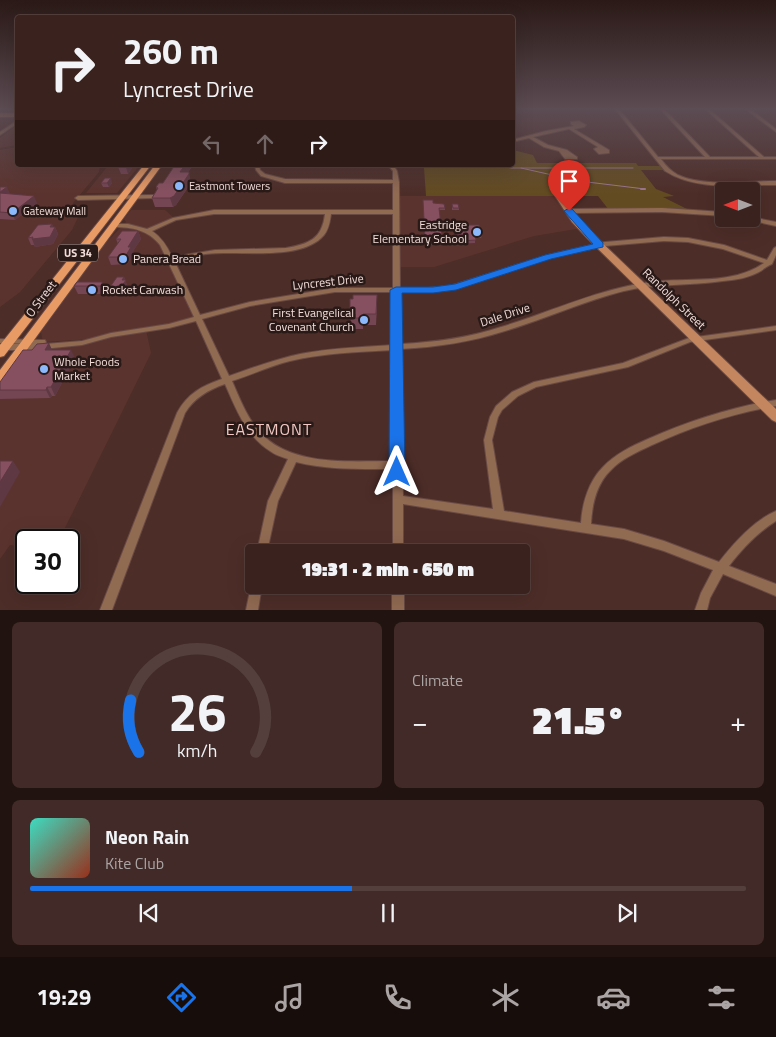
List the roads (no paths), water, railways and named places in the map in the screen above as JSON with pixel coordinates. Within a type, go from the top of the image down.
[{"type":"main road","name":"O Street","points":[[3,346],[146,167]]},
{"type":"main road","name":"O Street","points":[[0,378],[158,167]]},
{"type":"street","points":[[515,140],[528,137]]},
{"type":"street","points":[[531,137],[546,146],[561,150]]},
{"type":"street","points":[[585,137],[602,148]]},
{"type":"street","points":[[640,137],[669,172],[678,177],[702,182],[773,182],[776,189]]},
{"type":"street","points":[[689,137],[709,158]]},
{"type":"street","points":[[740,137],[763,158]]},
{"type":"street","points":[[657,158],[776,158]]},
{"type":"street","points":[[257,167],[263,175],[285,181],[396,182]]},
{"type":"street","points":[[392,167],[395,171],[396,182],[398,544]]},
{"type":"street","points":[[80,196],[155,197]]},
{"type":"street","name":"Randolph Street","points":[[559,196],[569,211],[599,245],[776,417]]},
{"type":"street","points":[[569,211],[662,210],[715,213]]},
{"type":"street","points":[[171,259],[212,251],[285,250],[301,247],[322,234],[328,212]]},
{"type":"street","points":[[147,231],[175,220],[208,213],[396,212]]},
{"type":"street","points":[[760,221],[776,224]]},
{"type":"street","points":[[114,225],[134,226],[147,231],[161,241],[248,424],[254,432],[272,447],[293,458],[322,464],[397,465]]},
{"type":"street","name":"Lyncrest Drive","points":[[3,346],[75,344],[163,327],[261,302],[335,290],[433,290],[456,287],[548,257],[599,245],[664,239],[688,240],[724,247],[770,263]]},
{"type":"street","points":[[770,263],[776,249]]},
{"type":"street","name":"Dale Drive","points":[[106,610],[183,408],[204,389],[278,362],[305,356],[449,342],[473,337],[600,296],[641,286],[744,276],[759,271],[770,263]]},
{"type":"street","points":[[499,514],[488,440],[494,417],[506,401],[519,391],[534,385],[624,365],[695,339],[776,328]]},
{"type":"street","points":[[586,527],[588,508],[594,486],[600,476],[615,460],[682,429],[762,405],[776,403]]},
{"type":"street","points":[[264,544],[273,501],[293,458]]},
{"type":"street","points":[[397,500],[586,527],[638,538],[776,590]]},
{"type":"street","points":[[702,610],[705,594],[740,543],[752,531],[776,516]]},
{"type":"street","points":[[252,610],[255,594]]},
{"type":"street","points":[[398,594],[398,610]]},
{"type":"waterway","points":[[505,167],[521,168]]},
{"type":"waterway","points":[[521,168],[633,168]]},
{"type":"waterway","points":[[521,168],[579,181],[645,189],[641,189]]},
{"type":"place","name":"Eastmont Towers","points":[[179,186]]},
{"type":"place","name":"Gateway Mall","points":[[13,211]]},
{"type":"place","name":"Eastridge Elementary School","points":[[477,232]]},
{"type":"place","name":"Panera Bread","points":[[123,259]]},
{"type":"place","name":"Rocket Carwash","points":[[92,290]]},
{"type":"place","name":"First Evangelical Covenant Church","points":[[364,320]]},
{"type":"place","name":"Whole Foods Market","points":[[44,369]]},
{"type":"district","name":"EASTMONT","points":[[269,429]]}]
